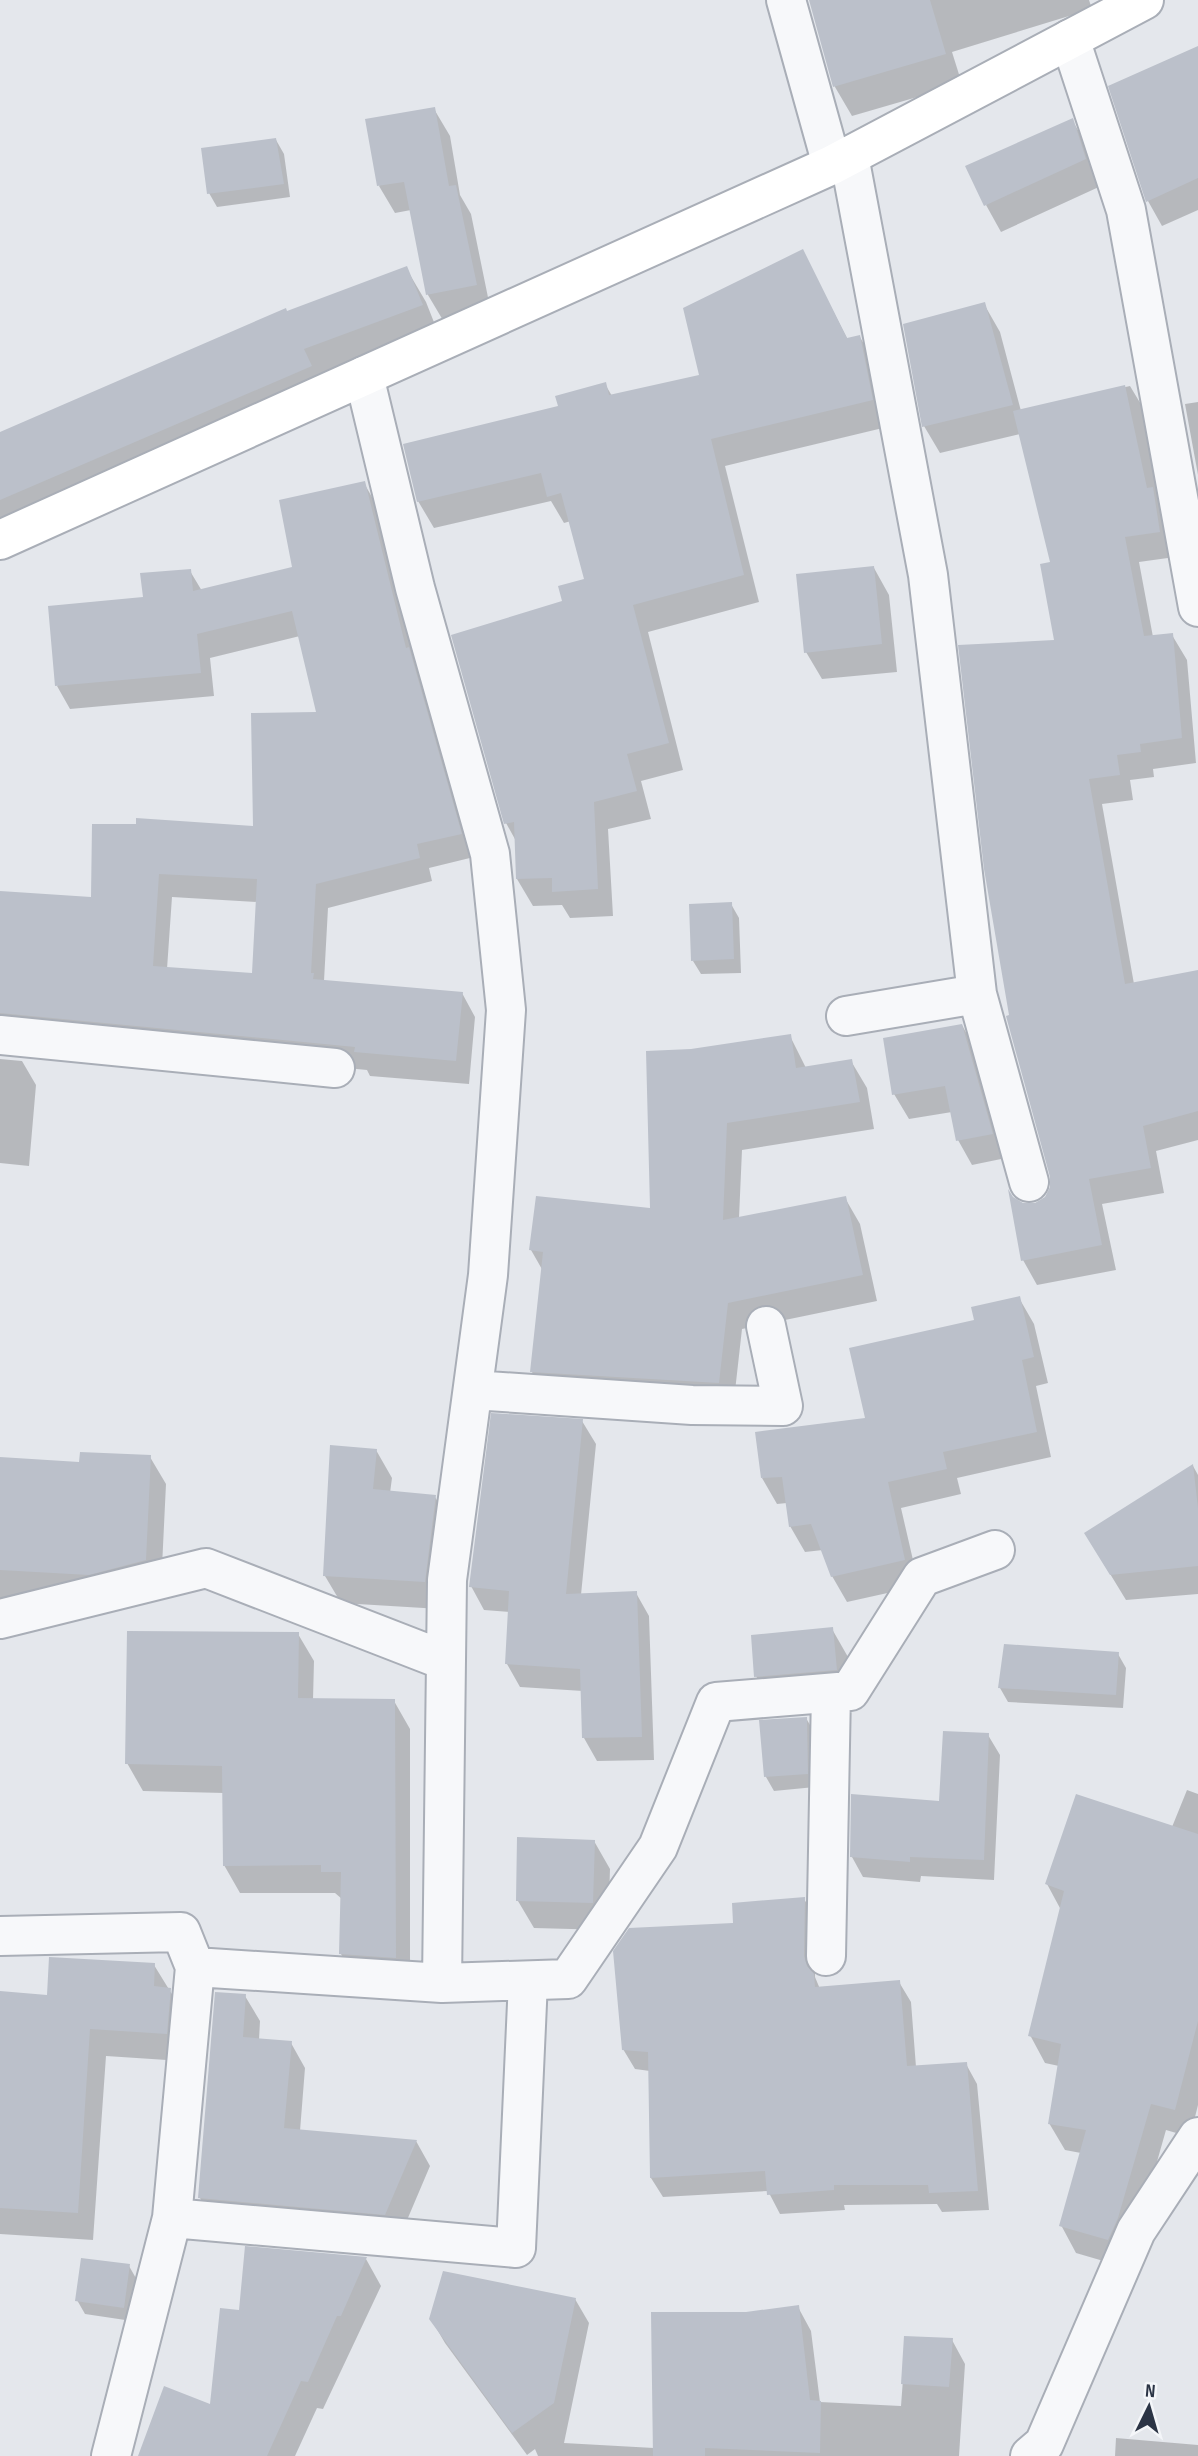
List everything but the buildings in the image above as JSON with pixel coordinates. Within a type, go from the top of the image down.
[{"type":"street","points":[[786,0],[841,161],[928,575],[976,994],[1029,1182]]},
{"type":"street","points":[[0,540],[841,161],[1070,39],[1127,4]]},
{"type":"street","points":[[1070,39],[1126,209],[1198,607]]},
{"type":"street","points":[[364,376],[415,587],[490,853],[506,1010],[488,1275],[447,1580],[442,1983]]},
{"type":"street","points":[[846,1016],[976,994]]},
{"type":"street","points":[[0,1035],[335,1068]]},
{"type":"street","points":[[473,1390],[692,1405],[783,1406],[766,1326]]},
{"type":"street","points":[[195,1967],[442,1983],[568,1979],[658,1847],[716,1702],[850,1691],[922,1577],[995,1549]]},
{"type":"street","points":[[0,1619],[206,1568],[446,1661]]},
{"type":"street","points":[[826,1956],[831,1693]]},
{"type":"street","points":[[0,1936],[181,1932],[195,1967],[172,2218],[111,2456]]},
{"type":"street","points":[[172,2218],[516,2248],[528,1981]]},
{"type":"street","points":[[1030,2456],[1044,2444],[1136,2231],[1198,2137]]}]
